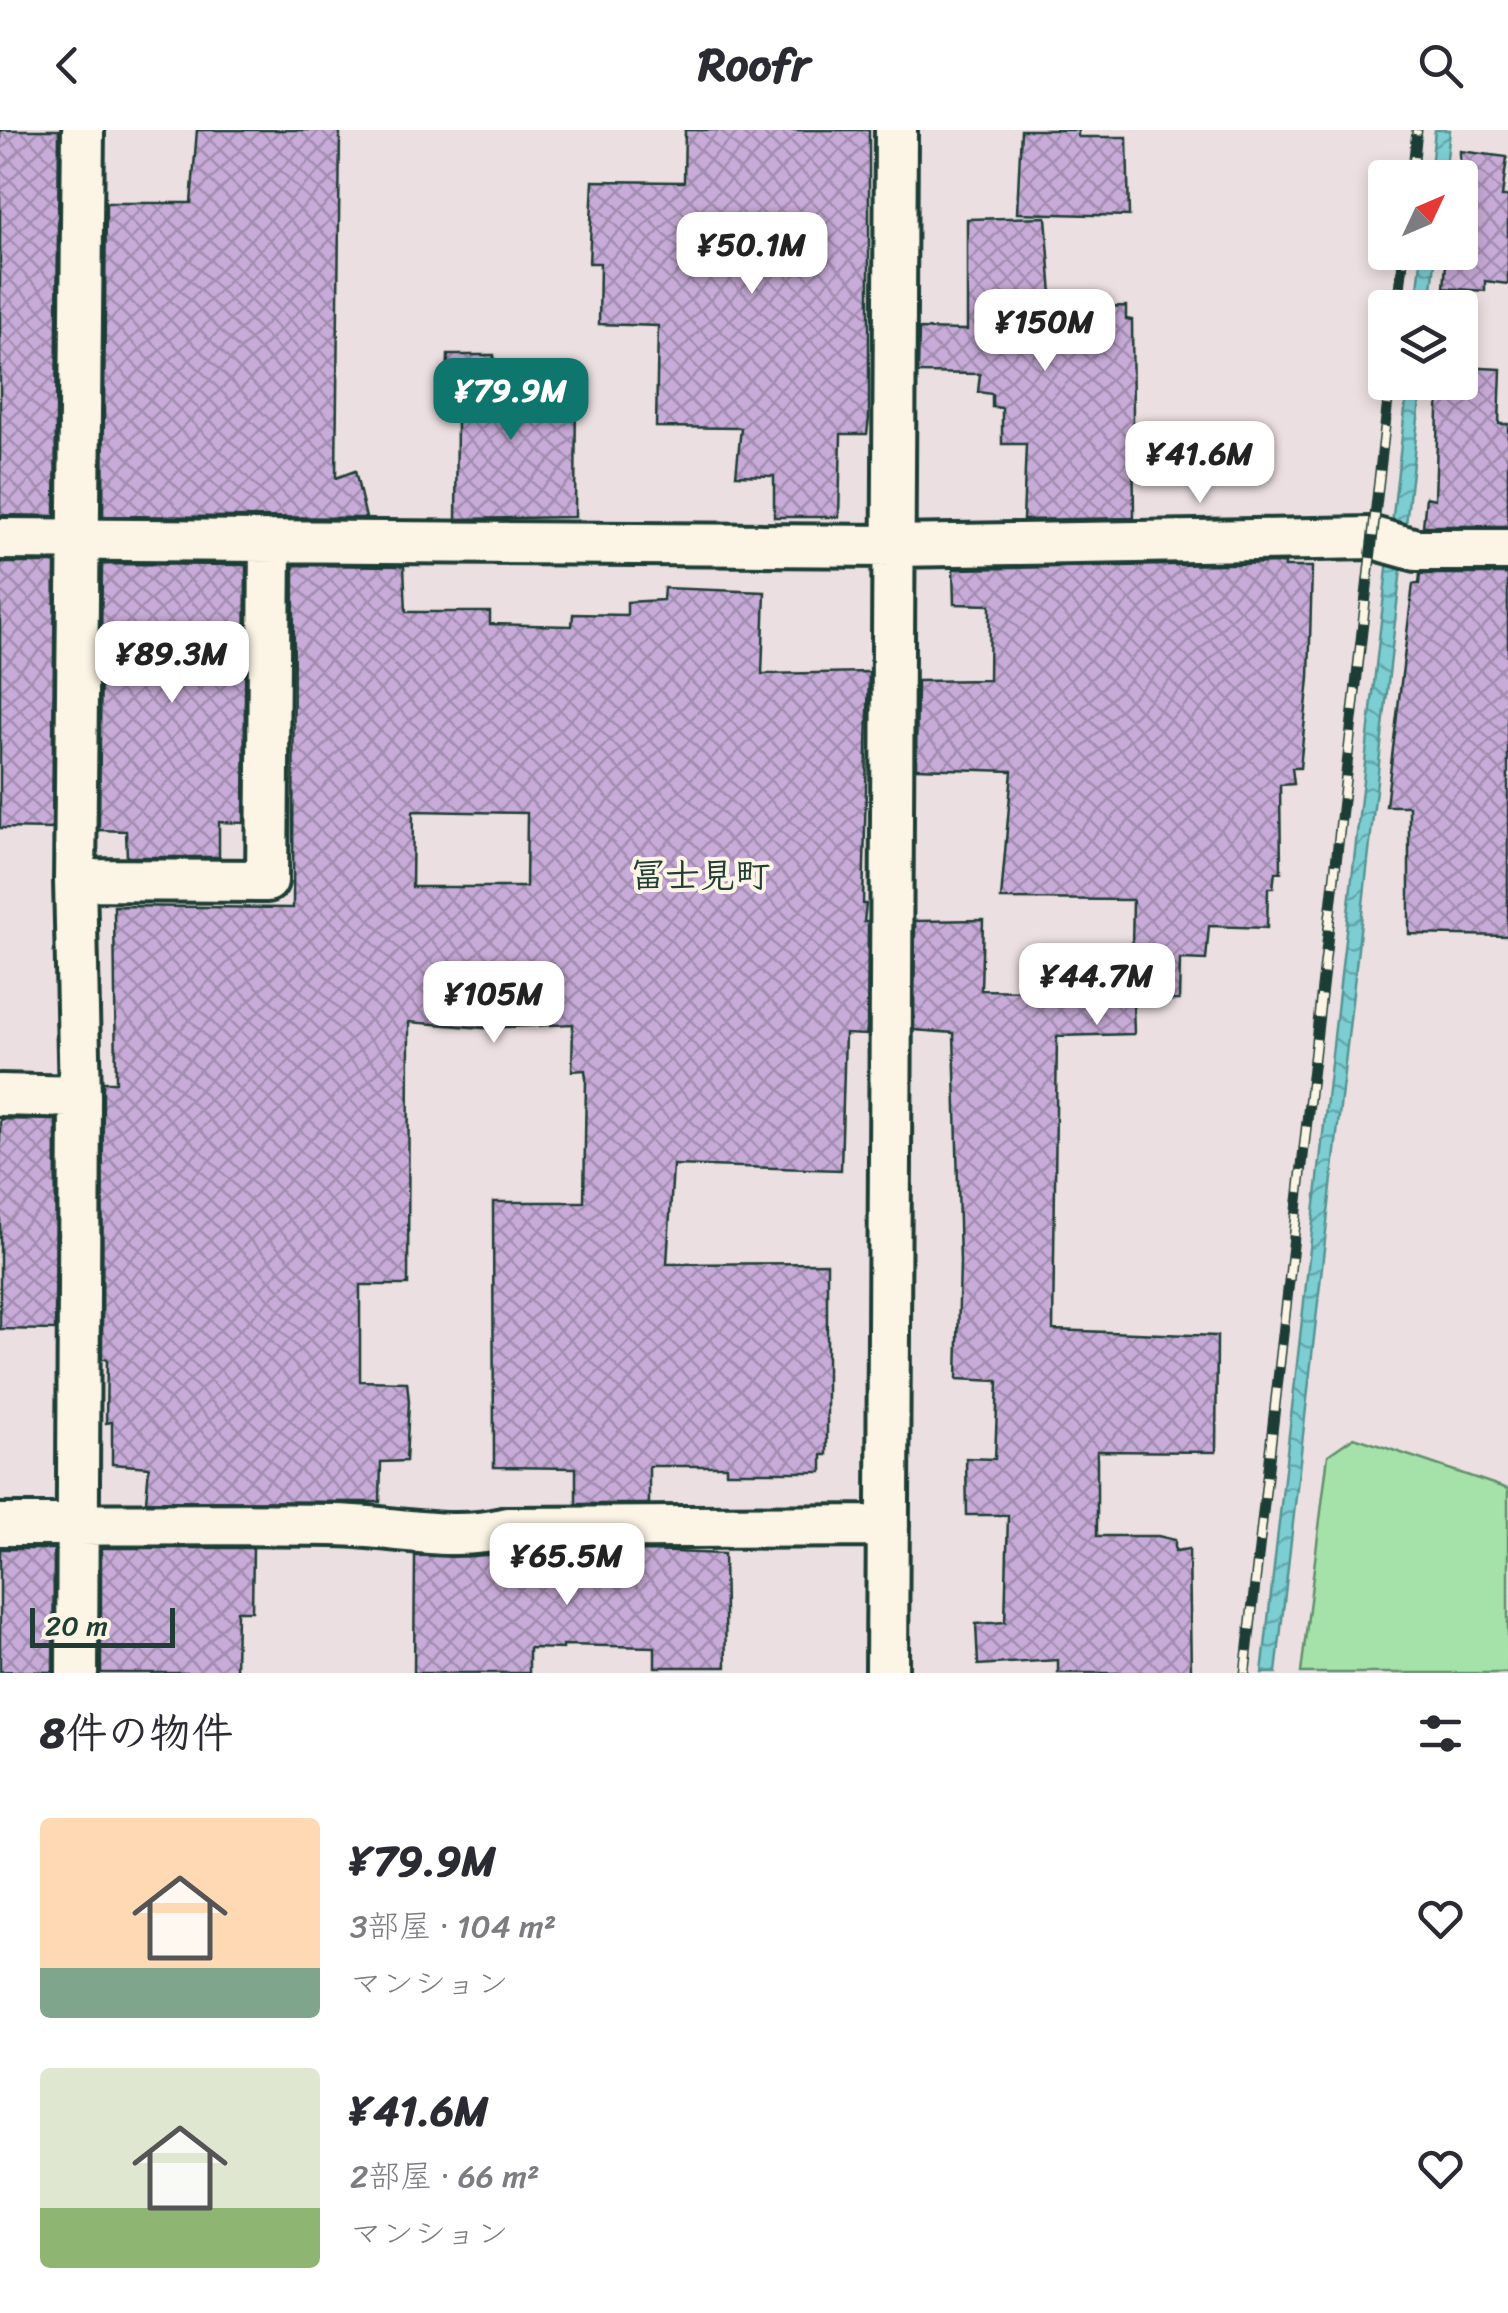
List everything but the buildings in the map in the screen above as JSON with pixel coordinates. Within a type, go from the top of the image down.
[{"type":"street","points":[[77,1673],[80,1096],[75,880],[83,130]]},
{"type":"street","points":[[887,1673],[896,130]]},
{"type":"street","points":[[0,539],[893,546],[1372,538],[1416,550],[1508,550]]},
{"type":"street","points":[[75,880],[267,881],[270,544]]},
{"type":"street","points":[[0,1095],[80,1096]]},
{"type":"street","points":[[0,1525],[334,1525],[422,1534],[486,1533],[507,1528],[888,1526]]},
{"type":"green space","points":[[1354,1437],[1508,1489],[1508,1673],[1301,1673],[1328,1455]]},
{"type":"water","points":[[1435,130],[1450,130],[1447,160],[1432,160]]},
{"type":"water","points":[[1420,270],[1434,270],[1432,290],[1418,290]]},
{"type":"water","points":[[1406,400],[1420,400],[1276,1673],[1262,1673]]},
{"type":"railway","points":[[1414,160],[1417,130]]},
{"type":"railway","points":[[1400,290],[1402,270]]},
{"type":"railway","points":[[1245,1673],[1388,400]]},
{"type":"district","name":"冨士見町","points":[[700,875]]}]
